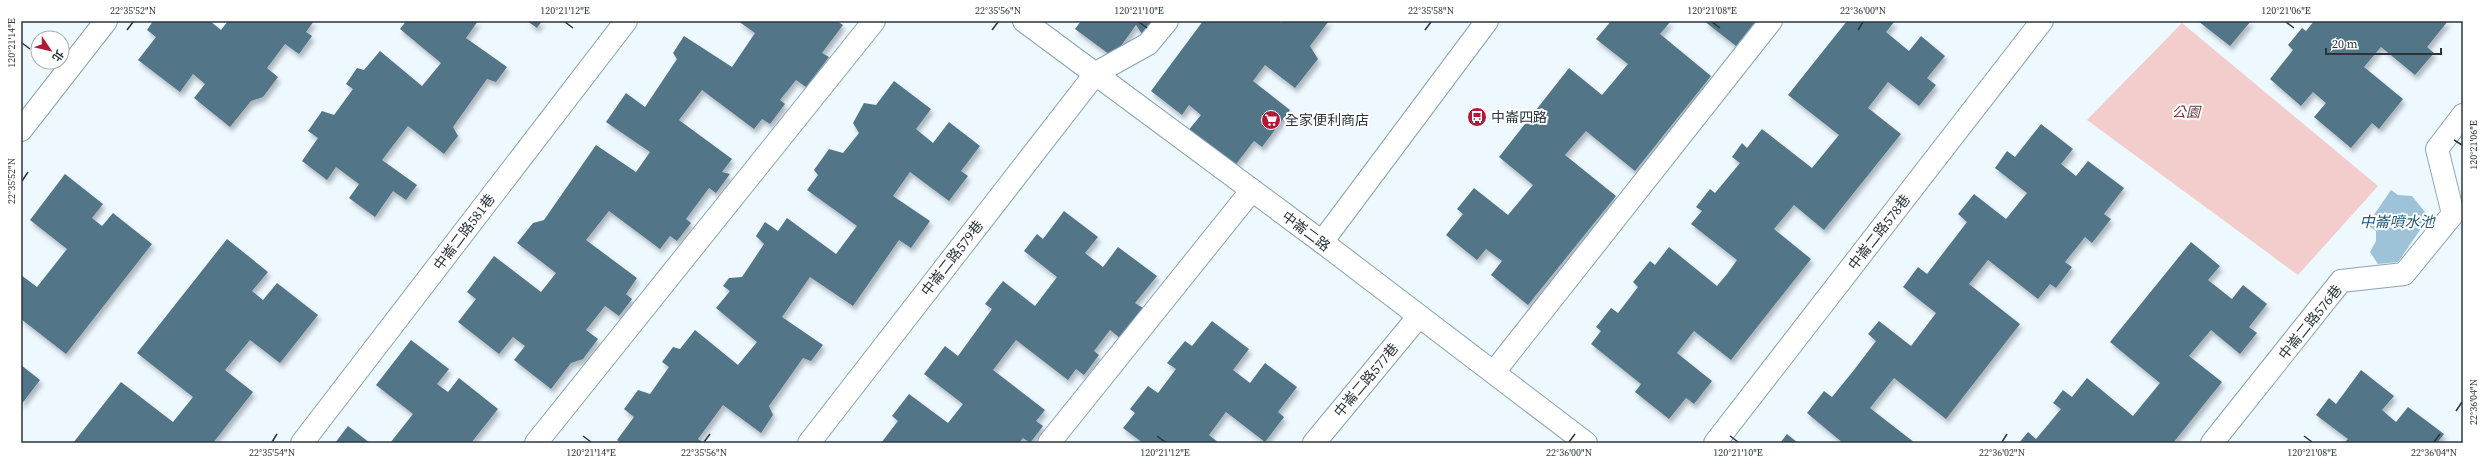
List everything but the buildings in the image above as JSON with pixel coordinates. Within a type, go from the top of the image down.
[{"type":"street","points":[[21,130],[106,21]]},
{"type":"street","name":"中崙二路581巷","points":[[302,443],[626,21]]},
{"type":"street","points":[[536,443],[874,21]]},
{"type":"street","name":"中崙二路","points":[[1024,21],[1322,242],[1494,372],[1582,442]]},
{"type":"street","points":[[1096,73],[1148,44],[1167,21]]},
{"type":"street","points":[[1322,242],[1487,21]]},
{"type":"street","points":[[1494,372],[1771,21]]},
{"type":"street","name":"中崙二路578巷","points":[[1715,443],[2042,21]]},
{"type":"street","name":"中崙二路579巷","points":[[809,443],[1096,73]]},
{"type":"street","name":"中崙二路576巷","points":[[2212,443],[2341,282],[2404,274],[2453,214],[2437,149],[2463,116]]},
{"type":"street","points":[[1049,443],[1252,190]]},
{"type":"street","name":"中崙二路577巷","points":[[1314,443],[1419,316]]},
{"type":"green space","name":"公園","points":[[2182,23],[2378,186],[2298,275],[2087,120]]},
{"type":"water","name":"中崙噴水池","points":[[2391,190],[2398,195],[2412,196],[2429,217],[2398,262],[2378,264],[2370,252],[2376,241],[2376,231],[2367,225]]},
{"type":"place","name":"中崙四路","points":[[1477,117]]},
{"type":"place","name":"全家便利商店","points":[[1271,120]]}]
